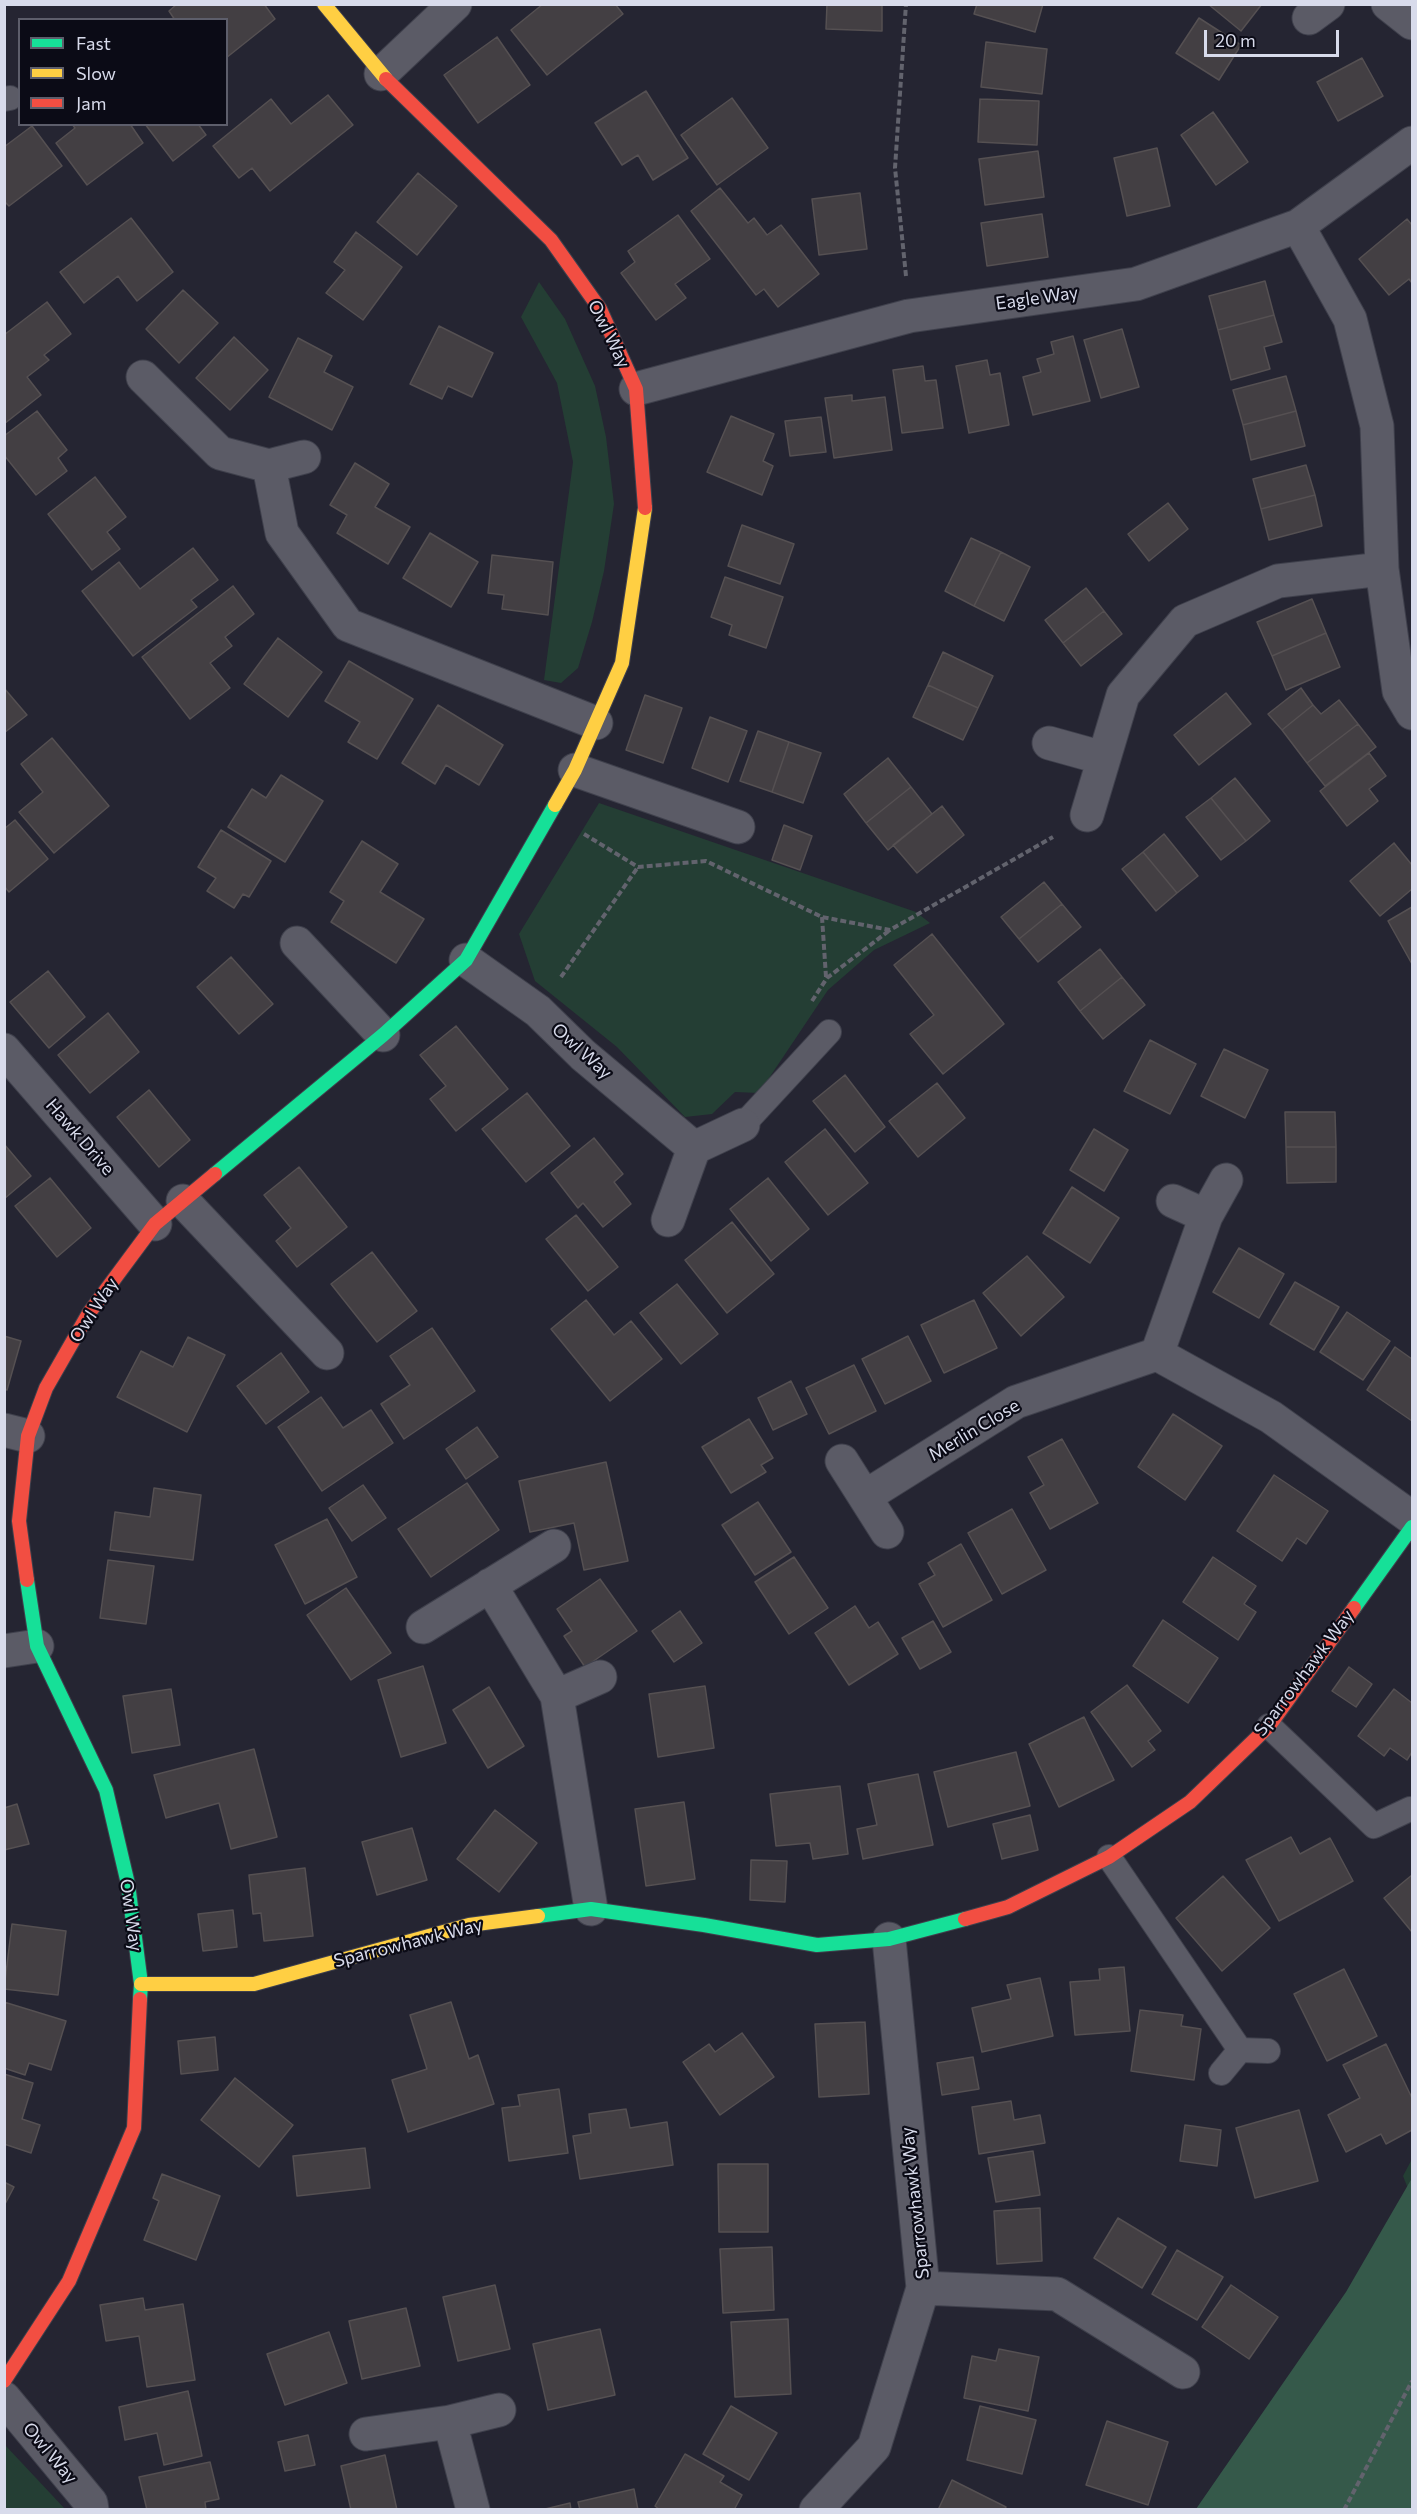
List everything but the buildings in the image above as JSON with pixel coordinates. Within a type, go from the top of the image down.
[{"type":"street","name":"Owl Way","points":[[4,2380],[69,2281],[134,2128],[141,1984],[128,1884],[106,1790],[38,1646],[19,1521],[16,1433],[46,1388],[88,1313],[155,1224],[383,1035],[466,960],[575,770],[622,663],[645,510],[636,389],[600,309],[551,240],[381,74],[324,4]]},
{"type":"street","points":[[381,74],[455,4]]},
{"type":"street","points":[[1388,4],[1413,23]]},
{"type":"street","name":"Eagle Way","points":[[636,389],[909,316],[1136,284],[1299,226],[1413,144]]},
{"type":"street","points":[[1299,226],[1350,319],[1377,426],[1382,569],[1399,691],[1413,713]]},
{"type":"street","points":[[144,377],[220,453],[269,466],[304,458]]},
{"type":"street","points":[[269,466],[282,533],[348,625],[596,723]]},
{"type":"street","points":[[1087,815],[1122,695],[1185,621],[1278,581],[1382,569]]},
{"type":"street","points":[[1049,743],[1104,758]]},
{"type":"street","points":[[575,770],[738,827]]},
{"type":"street","points":[[297,943],[383,1035]]},
{"type":"street","name":"Owl Way","points":[[466,960],[538,1011],[583,1055],[694,1148]]},
{"type":"street","name":"Hawk Drive","points":[[4,1050],[155,1224]]},
{"type":"street","points":[[668,1220],[694,1148],[743,1125]]},
{"type":"street","points":[[1226,1180],[1206,1216],[1157,1354],[1272,1417],[1413,1518]]},
{"type":"street","points":[[183,1201],[327,1353]]},
{"type":"street","points":[[1173,1201],[1206,1216]]},
{"type":"street","name":"Merlin Close","points":[[866,1496],[1016,1402],[1157,1354]]},
{"type":"street","points":[[842,1461],[887,1532]]},
{"type":"street","name":"Sparrowhawk Way","points":[[141,1984],[254,1984],[469,1925],[591,1909],[704,1925],[817,1945],[889,1939],[1008,1907],[1109,1857],[1190,1802],[1269,1726],[1413,1527]]},
{"type":"street","points":[[423,1627],[554,1546]]},
{"type":"street","points":[[490,1585],[557,1696],[591,1909]]},
{"type":"street","points":[[4,1652],[38,1646]]},
{"type":"street","points":[[557,1696],[600,1677]]},
{"type":"street","name":"Sparrowhawk Way","points":[[816,2510],[874,2447],[923,2288],[889,1939]]},
{"type":"street","points":[[923,2288],[1057,2294],[1184,2372]]},
{"type":"street","name":"Owl Way","points":[[4,2398],[92,2503],[92,2510]]},
{"type":"street","points":[[366,2434],[450,2422],[499,2410]]},
{"type":"street","points":[[450,2422],[473,2510]]},
{"type":"lane","points":[[743,1125],[828,1032]]},
{"type":"lane","points":[[1269,1726],[1374,1826],[1410,1809]]},
{"type":"lane","points":[[1109,1857],[1240,2050]]},
{"type":"lane","points":[[1240,2050],[1268,2051]]},
{"type":"lane","points":[[1221,2073],[1240,2050]]},
{"type":"path","points":[[906,4],[895,168],[909,316]]},
{"type":"path","points":[[550,813],[638,867],[706,861],[822,917],[890,930],[1087,815]]},
{"type":"path","points":[[538,1011],[638,867]]},
{"type":"path","points":[[822,917],[826,978]]},
{"type":"path","points":[[1344,2510],[1413,2381]]},
{"type":"green space","points":[[539,282],[565,319],[595,386],[606,437],[614,504],[604,571],[592,622],[578,668],[561,683],[544,680],[573,462],[557,383],[521,317]]},
{"type":"green space","points":[[599,803],[916,912],[930,923],[874,950],[828,990],[759,1093],[735,1092],[712,1114],[685,1117],[617,1047],[535,981],[519,934]]},
{"type":"green space","points":[[1412,2159],[1412,2199],[1403,2176]]},
{"type":"green space","points":[[1412,2178],[1412,2509],[1196,2509],[1346,2292]]},
{"type":"green space","points":[[5,2445],[65,2509],[5,2509]]},
{"type":"traffic: fast","points":[[215,1174],[383,1035],[466,960],[555,805]]},
{"type":"traffic: fast","points":[[1354,1608],[1412,1527]]},
{"type":"traffic: fast","points":[[27,1580],[37,1646],[106,1790],[128,1884],[141,1984],[140,1999]]},
{"type":"traffic: fast","points":[[538,1916],[591,1909],[704,1925],[817,1945],[889,1939],[965,1919]]},
{"type":"traffic: slow","points":[[324,4],[386,79]]},
{"type":"traffic: slow","points":[[555,805],[575,770],[622,663],[645,508]]},
{"type":"traffic: slow","points":[[141,1984],[254,1984],[469,1925],[538,1916]]},
{"type":"traffic: jam","points":[[386,79],[551,240],[600,309],[636,389],[645,508]]},
{"type":"traffic: jam","points":[[27,1580],[19,1521],[28,1436],[46,1388],[89,1313],[155,1224],[215,1174]]},
{"type":"traffic: jam","points":[[965,1919],[1008,1907],[1109,1857],[1190,1802],[1269,1726],[1354,1608]]},
{"type":"traffic: jam","points":[[4,2381],[69,2281],[134,2128],[140,1999]]}]
